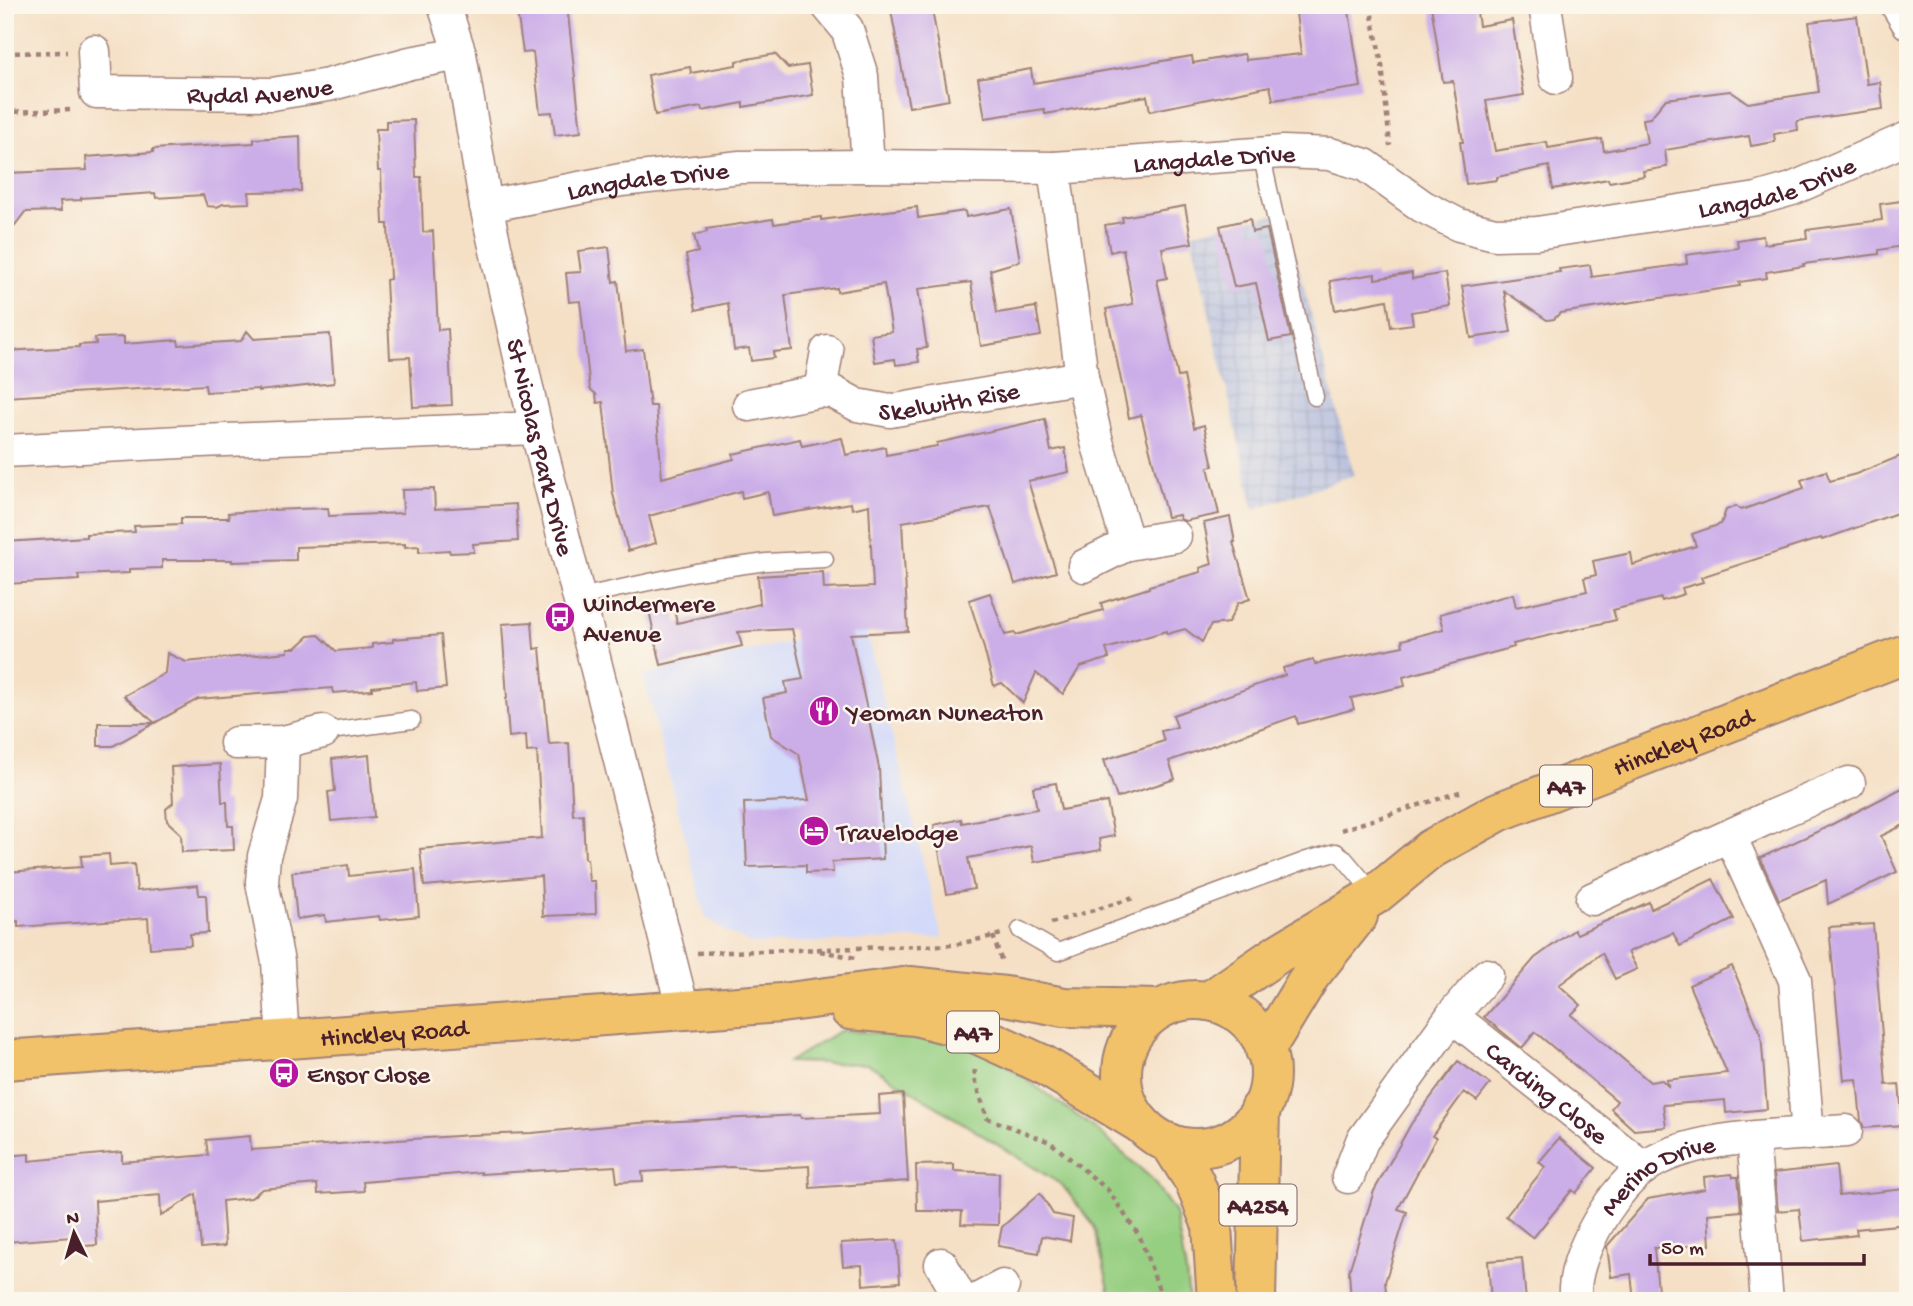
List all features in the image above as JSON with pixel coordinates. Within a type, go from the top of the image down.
[{"type":"main road","name":"Hinckley Road","points":[[1209,1001],[1279,953],[1375,895],[1432,849],[1498,812],[1908,653]]},
{"type":"main road","name":"Hinckley Road","points":[[1265,1050],[1310,976],[1375,895]]},
{"type":"main road","name":"Hinckley Road","points":[[5,1060],[781,1003],[911,986],[1005,996],[1064,1007],[1160,1009]]},
{"type":"main road","name":"A47","points":[[1209,1001],[1231,1009],[1244,1018],[1260,1037],[1269,1074],[1267,1092],[1261,1110],[1251,1122],[1227,1141],[1200,1148],[1156,1134],[1128,1105],[1123,1091],[1122,1065],[1127,1046],[1139,1026],[1160,1009],[1173,1003],[1209,1001]]},
{"type":"main road","name":"Hinckley Road","points":[[781,1003],[915,1016],[968,1030],[1042,1064],[1156,1134]]},
{"type":"main road","name":"A4254","points":[[1256,1301],[1261,1110]]},
{"type":"main road","name":"A4254","points":[[1156,1134],[1194,1181],[1212,1226],[1217,1301]]},
{"type":"street","name":"St Nicolas Park Drive","points":[[444,5],[460,54],[486,206],[536,428],[683,1010]]},
{"type":"street","points":[[827,5],[847,29],[862,76],[868,166]]},
{"type":"street","points":[[1545,5],[1556,78]]},
{"type":"street","points":[[1897,5],[1908,23]]},
{"type":"street","points":[[94,51],[96,92]]},
{"type":"street","name":"Rydal Avenue","points":[[96,92],[272,94],[328,85],[410,63],[460,54]]},
{"type":"street","name":"Langdale Drive","points":[[486,206],[621,180],[740,167],[1054,168],[1283,152],[1330,154],[1365,165],[1422,206],[1459,225],[1495,234],[1537,233],[1757,199],[1792,190],[1908,138]]},
{"type":"street","points":[[1054,168],[1082,377],[1097,442],[1128,544]]},
{"type":"street","points":[[748,405],[820,391],[827,351]]},
{"type":"street","name":"Skelwith Rise","points":[[820,391],[833,392],[857,405],[890,411],[1082,377]]},
{"type":"street","points":[[5,451],[536,428]]},
{"type":"street","points":[[1084,566],[1128,544],[1175,536]]},
{"type":"street","points":[[236,743],[283,742],[323,732]]},
{"type":"street","points":[[283,742],[281,799],[264,856],[262,882],[278,962],[283,1040]]},
{"type":"street","points":[[1592,899],[1849,783]]},
{"type":"street","points":[[1730,836],[1795,980],[1808,1134]]},
{"type":"street","points":[[1348,1177],[1362,1141],[1452,1016],[1488,975]]},
{"type":"street","name":"Carding Close","points":[[1452,1016],[1644,1168]]},
{"type":"street","name":"Merino Drive","points":[[1575,1301],[1580,1258],[1605,1209],[1644,1168],[1672,1153],[1707,1144],[1846,1131]]},
{"type":"street","points":[[1753,1138],[1767,1301]]},
{"type":"street","points":[[941,1264],[962,1301]]},
{"type":"street","points":[[975,1301],[1003,1286]]},
{"type":"lane","points":[[1261,153],[1315,397]]},
{"type":"lane","points":[[579,597],[696,572],[766,562],[825,559]]},
{"type":"lane","points":[[323,732],[412,720]]},
{"type":"lane","points":[[1020,930],[1058,952],[1307,860],[1336,852],[1375,895]]},
{"type":"path","points":[[1370,5],[1382,65],[1394,185]]},
{"type":"path","points":[[5,53],[94,51]]},
{"type":"path","points":[[5,112],[79,110],[96,92]]},
{"type":"path","points":[[1330,834],[1473,788]]},
{"type":"path","points":[[669,954],[954,945],[1070,918],[1148,893]]},
{"type":"path","points":[[981,1036],[974,1076],[987,1118],[1050,1142],[1108,1190],[1140,1237],[1163,1301]]},
{"type":"shaded area","points":[[1284,212],[1354,475],[1254,509],[1191,233]]},
{"type":"shaded area","points":[[865,625],[942,938],[751,944],[725,931],[705,916],[643,675]]},
{"type":"green space","points":[[841,1030],[942,1039],[995,1057],[1093,1127],[1151,1178],[1175,1213],[1189,1301],[1112,1301],[1094,1226],[1062,1185],[868,1064],[788,1062]]},
{"type":"building","points":[[567,5],[581,132],[555,135],[552,112],[540,113],[533,52],[523,53],[517,11]]},
{"type":"building","points":[[890,5],[931,5],[949,100],[909,107]]},
{"type":"building","points":[[1295,5],[1348,5],[1361,87],[1273,100],[1270,86],[1150,111],[1147,96],[1045,114],[1044,109],[985,118],[978,78],[1031,69],[1033,83],[1192,56],[1193,63],[1244,54],[1246,60],[1301,54]]},
{"type":"building","points":[[1431,5],[1476,5],[1479,26],[1512,20],[1524,95],[1486,101],[1495,151],[1547,142],[1548,148],[1602,139],[1604,151],[1647,143],[1643,119],[1650,118],[1666,99],[1730,91],[1748,103],[1819,92],[1809,22],[1857,16],[1867,84],[1880,82],[1883,109],[1797,121],[1798,130],[1774,134],[1775,142],[1751,146],[1749,136],[1665,150],[1667,167],[1643,171],[1644,176],[1609,182],[1608,179],[1553,189],[1549,166],[1497,177],[1497,180],[1466,184],[1460,142],[1463,142],[1453,81],[1443,82]]},
{"type":"building","points":[[775,54],[788,68],[808,65],[813,95],[743,107],[743,103],[702,111],[701,107],[655,115],[648,75],[690,67],[691,73],[736,65],[736,61]]},
{"type":"building","points":[[414,120],[416,177],[421,177],[423,232],[433,231],[438,330],[448,329],[452,405],[413,407],[410,357],[390,358],[386,280],[390,279],[388,224],[383,224],[376,129],[386,129],[386,121]]},
{"type":"building","points":[[300,136],[301,191],[249,192],[250,203],[223,204],[217,207],[207,206],[203,195],[156,198],[155,193],[60,201],[61,211],[25,212],[5,238],[5,173],[87,170],[86,157],[153,152],[153,149],[254,143],[254,139]]},
{"type":"building","points":[[1908,200],[1908,245],[1879,250],[1879,254],[1766,272],[1767,278],[1739,282],[1740,286],[1560,313],[1554,319],[1547,320],[1504,291],[1511,332],[1471,338],[1462,286],[1590,265],[1592,277],[1687,264],[1686,255],[1738,248],[1737,240],[1763,236],[1764,244],[1807,238],[1806,230],[1882,220],[1880,204]]},
{"type":"building","points":[[1185,206],[1192,243],[1162,248],[1167,278],[1157,280],[1178,377],[1184,376],[1194,428],[1204,425],[1213,466],[1208,467],[1219,514],[1185,521],[1180,519],[1179,515],[1167,517],[1141,415],[1129,418],[1106,309],[1133,304],[1123,249],[1110,252],[1105,225],[1123,222],[1122,217]]},
{"type":"building","points":[[917,207],[918,218],[965,211],[966,217],[1011,209],[1020,261],[990,270],[997,313],[1036,307],[1041,336],[981,346],[971,282],[918,289],[927,348],[917,349],[919,362],[896,365],[895,359],[875,362],[871,335],[892,332],[884,284],[837,292],[837,288],[785,295],[792,350],[773,352],[774,358],[751,361],[749,348],[734,350],[728,303],[696,310],[686,255],[698,252],[694,235],[707,232],[706,229],[773,219],[774,224]]},
{"type":"building","points":[[1250,219],[1252,232],[1267,229],[1291,337],[1269,341],[1256,283],[1234,287],[1220,226]]},
{"type":"building","points":[[609,247],[613,282],[618,281],[626,351],[643,349],[650,406],[656,406],[662,478],[734,459],[733,454],[800,439],[802,446],[842,438],[846,455],[885,447],[886,455],[937,446],[937,443],[1045,419],[1051,451],[1065,448],[1069,472],[1028,481],[1056,572],[1015,584],[990,507],[902,522],[908,631],[851,634],[879,768],[883,859],[832,862],[833,872],[806,873],[806,865],[747,867],[744,803],[809,800],[799,754],[771,736],[763,698],[787,693],[785,682],[803,679],[792,629],[738,632],[742,646],[661,665],[648,606],[672,601],[677,623],[760,604],[758,576],[823,572],[824,589],[873,587],[869,505],[852,509],[851,503],[772,516],[768,492],[742,498],[741,491],[649,516],[656,543],[628,551],[613,494],[603,402],[597,403],[596,394],[590,389],[580,301],[569,302],[566,273],[581,272],[578,251]]},
{"type":"building","points":[[1412,273],[1412,279],[1445,273],[1450,306],[1411,312],[1413,324],[1391,327],[1387,300],[1335,310],[1330,281],[1375,274],[1375,279]]},
{"type":"building","points":[[247,331],[254,339],[330,334],[334,383],[258,391],[206,392],[205,385],[5,397],[5,351],[79,347],[96,344],[95,338],[124,337],[124,344],[178,340],[179,345],[241,341]]},
{"type":"building","points":[[1908,453],[1908,509],[1822,540],[1821,538],[1701,577],[1703,582],[1682,588],[1684,594],[1613,610],[1616,620],[1513,644],[1514,647],[1403,677],[1405,686],[1351,698],[1354,709],[1298,724],[1296,716],[1169,761],[1175,779],[1117,798],[1104,760],[1164,741],[1161,731],[1177,727],[1173,715],[1285,675],[1283,668],[1313,660],[1315,664],[1403,646],[1402,640],[1444,629],[1440,614],[1513,594],[1516,607],[1587,591],[1584,578],[1596,575],[1593,561],[1631,553],[1633,565],[1696,546],[1692,534],[1721,524],[1726,510],[1736,506],[1741,510],[1804,488],[1801,480],[1826,471],[1830,481],[1856,474]]},
{"type":"building","points":[[434,489],[435,509],[516,504],[518,541],[473,544],[474,552],[450,553],[449,550],[419,552],[419,546],[405,547],[405,544],[296,547],[296,560],[162,560],[162,568],[129,569],[129,573],[78,575],[79,580],[5,584],[5,542],[135,532],[134,526],[181,524],[181,518],[229,518],[228,513],[268,510],[328,508],[329,516],[403,513],[402,490]]},
{"type":"building","points":[[1230,517],[1233,542],[1250,599],[1238,603],[1228,623],[1211,625],[1202,642],[1185,629],[1167,634],[1166,631],[1106,649],[1109,658],[1080,667],[1063,694],[1036,673],[1023,703],[1002,683],[994,686],[969,600],[990,593],[1005,635],[1016,635],[1103,610],[1101,603],[1201,572],[1200,568],[1212,564],[1204,523]]},
{"type":"building","points":[[532,622],[534,649],[540,648],[549,744],[569,743],[573,815],[583,814],[585,859],[589,881],[595,881],[596,914],[543,916],[541,876],[424,886],[420,849],[542,838],[537,751],[527,752],[526,735],[509,737],[502,624]]},
{"type":"building","points":[[319,635],[336,651],[372,648],[372,644],[393,642],[393,639],[441,635],[446,688],[417,691],[416,682],[372,687],[372,690],[333,693],[332,688],[198,699],[155,723],[124,696],[165,673],[167,653],[186,662],[288,652],[288,648],[296,648],[309,636]]},
{"type":"building","points":[[98,723],[155,723],[113,746],[98,746]]},
{"type":"building","points":[[369,755],[374,817],[331,821],[328,792],[335,791],[332,759]]},
{"type":"building","points":[[220,764],[222,802],[227,802],[228,826],[233,826],[234,850],[182,852],[181,834],[167,821],[166,809],[173,803],[171,767]]},
{"type":"building","points":[[1056,783],[1061,810],[1107,802],[1114,836],[1099,839],[1101,850],[1034,862],[1031,846],[968,858],[974,889],[947,894],[934,825],[961,819],[962,823],[1037,809],[1033,787]]},
{"type":"building","points":[[1908,785],[1908,823],[1881,836],[1897,872],[1828,904],[1826,880],[1779,900],[1760,858]]},
{"type":"building","points":[[109,854],[110,866],[134,864],[137,891],[198,885],[199,895],[206,895],[208,933],[190,934],[191,945],[150,948],[148,918],[18,927],[18,921],[5,922],[5,872],[82,867],[81,856]]},
{"type":"building","points":[[348,865],[349,876],[415,869],[419,916],[380,920],[379,916],[326,922],[325,915],[297,919],[292,872]]},
{"type":"building","points":[[1713,879],[1734,919],[1680,946],[1673,933],[1628,952],[1637,969],[1615,979],[1602,953],[1559,985],[1581,1005],[1571,1015],[1650,1082],[1662,1080],[1669,1087],[1666,1080],[1727,1073],[1689,985],[1732,966],[1761,1034],[1767,1109],[1726,1113],[1725,1100],[1663,1105],[1666,1127],[1634,1130],[1611,1109],[1617,1101],[1535,1032],[1522,1048],[1484,1017],[1535,958],[1574,930],[1577,934],[1649,902],[1651,909]]},
{"type":"building","points":[[1873,924],[1886,1085],[1899,1084],[1903,1125],[1864,1128],[1857,1079],[1844,1080],[1829,927]]},
{"type":"building","points":[[1458,1061],[1490,1084],[1477,1101],[1464,1092],[1432,1136],[1436,1138],[1398,1209],[1407,1212],[1385,1282],[1387,1301],[1351,1301],[1349,1271],[1374,1191],[1411,1124]]},
{"type":"building","points":[[903,1094],[908,1181],[810,1188],[809,1166],[642,1172],[643,1181],[617,1182],[615,1166],[481,1172],[363,1182],[364,1191],[318,1194],[317,1184],[262,1189],[251,1198],[222,1201],[225,1246],[201,1248],[196,1194],[161,1216],[160,1195],[95,1201],[97,1245],[73,1247],[72,1237],[6,1242],[5,1156],[29,1154],[29,1161],[122,1152],[122,1162],[208,1155],[206,1140],[250,1136],[251,1150],[532,1133],[639,1123],[880,1114],[879,1096]]},
{"type":"building","points":[[1559,1138],[1596,1168],[1576,1193],[1572,1190],[1533,1238],[1506,1216],[1545,1167],[1539,1162]]},
{"type":"building","points":[[954,1164],[954,1171],[999,1173],[998,1225],[961,1224],[962,1211],[917,1211],[916,1165]]},
{"type":"building","points":[[1836,1166],[1839,1196],[1905,1189],[1908,1224],[1856,1229],[1857,1235],[1803,1241],[1799,1209],[1778,1211],[1774,1173]]},
{"type":"building","points":[[1732,1174],[1733,1177],[1738,1177],[1741,1211],[1708,1214],[1710,1245],[1654,1248],[1659,1301],[1634,1301],[1631,1274],[1611,1277],[1607,1246],[1648,1199],[1705,1189],[1704,1177]]},
{"type":"building","points":[[1040,1193],[1053,1214],[1073,1218],[1070,1241],[1042,1236],[1039,1253],[998,1246],[1002,1227]]},
{"type":"building","points":[[897,1240],[900,1282],[863,1285],[862,1265],[843,1266],[841,1243]]},
{"type":"building","points":[[1522,1258],[1526,1301],[1491,1301],[1488,1261]]},
{"type":"place","name":"Windermere Avenue","points":[[560,617]]},
{"type":"place","name":"Yeoman Nuneaton","points":[[824,711]]},
{"type":"place","name":"Travelodge","points":[[814,831]]},
{"type":"place","name":"Ensor Close","points":[[284,1073]]}]
